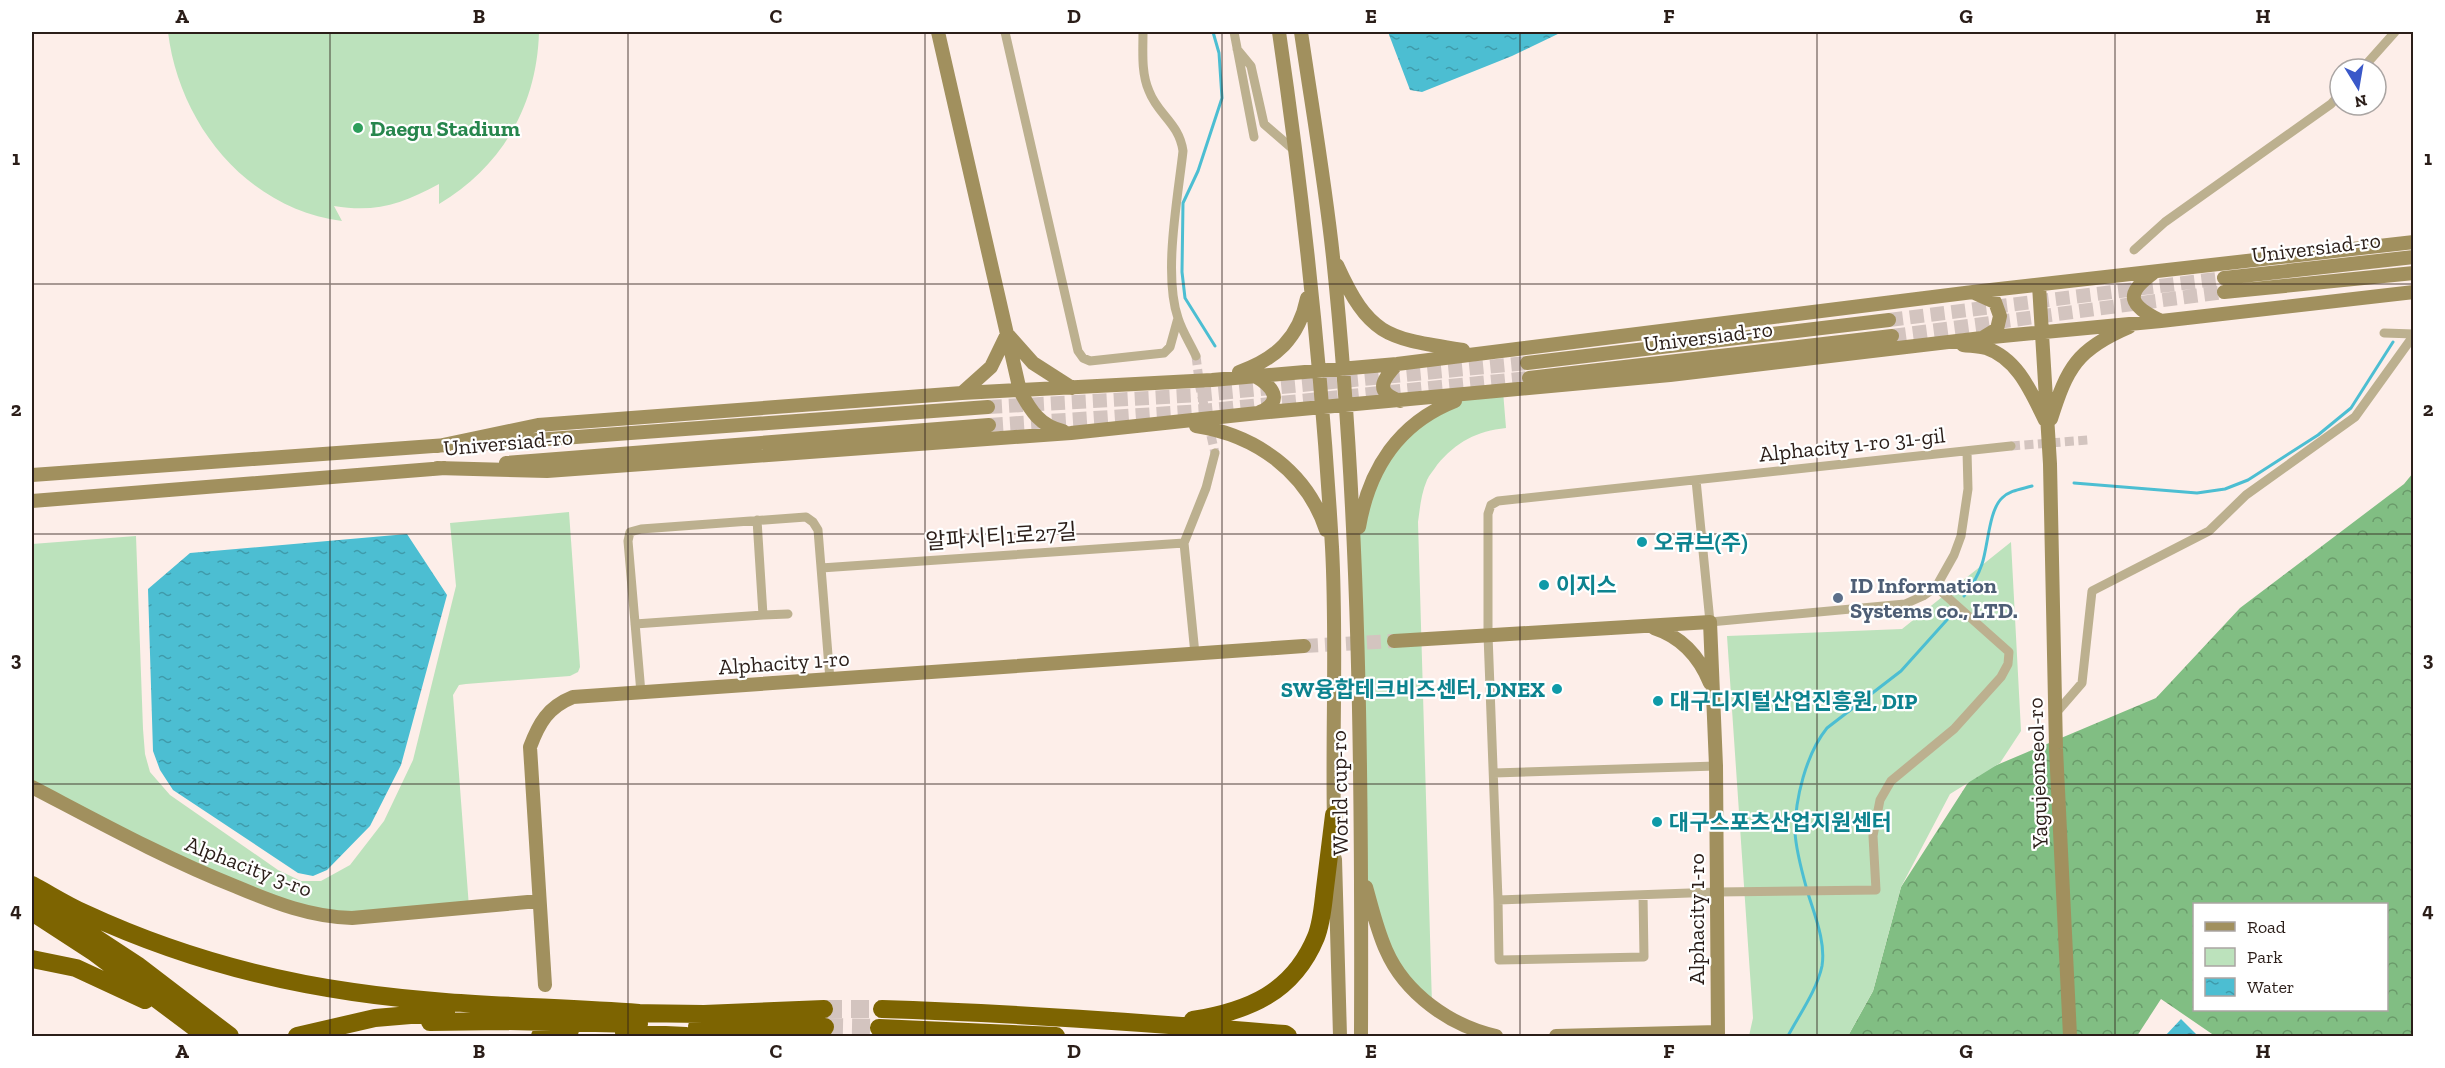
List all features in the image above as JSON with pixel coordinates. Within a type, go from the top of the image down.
[{"type":"highway","points":[[1168,1025],[1232,1013],[1249,1006],[1268,996],[1298,968],[1318,929],[1334,815]]},
{"type":"highway","points":[[32,885],[83,913],[137,934],[207,959],[270,976],[352,992],[566,1018]]},
{"type":"highway","points":[[32,896],[137,965],[227,1034]]},
{"type":"highway","points":[[32,912],[95,953],[206,1036]]},
{"type":"highway","points":[[32,959],[76,968],[181,1017]]},
{"type":"highway","points":[[882,1009],[981,1012],[1288,1036]]},
{"type":"highway","points":[[297,1036],[375,1018],[432,1011],[639,1023],[686,1036]]},
{"type":"highway","points":[[639,1023],[704,1014],[824,1018]]},
{"type":"highway","points":[[342,1036],[434,1021],[566,1018]]},
{"type":"highway","points":[[540,1036],[566,1018]]},
{"type":"highway","points":[[879,1028],[1056,1036]]},
{"type":"main road","points":[[938,32],[1020,391],[1030,409],[1048,428],[1071,433]]},
{"type":"main road","name":"World cup-ro","points":[[1279,32],[1310,284],[1332,549],[1334,815],[1340,1036]]},
{"type":"main road","points":[[1301,32],[1333,255],[1351,296],[1375,325],[1385,332],[1416,343],[1476,353]]},
{"type":"main road","points":[[438,446],[538,425],[962,393],[1212,380],[1397,364],[1973,292],[2414,242]]},
{"type":"main road","name":"World cup-ro","points":[[1333,255],[1355,546],[1362,872],[1361,1036]]},
{"type":"main road","name":"Universiad-ro","points":[[2414,256],[2224,285],[2414,273]]},
{"type":"main road","points":[[2154,273],[2138,285],[2133,294],[2140,309],[2161,321]]},
{"type":"main road","points":[[1212,380],[1254,367],[1279,351],[1299,324],[1310,284]]},
{"type":"main road","points":[[2039,285],[2048,427]]},
{"type":"main road","points":[[1973,292],[1995,302],[2000,316],[1997,329],[1982,338]]},
{"type":"main road","points":[[437,468],[547,471],[1071,433],[1258,413],[1670,375],[1982,338],[2161,321],[2414,292]]},
{"type":"main road","name":"Universiad-ro","points":[[1527,363],[1889,320]]},
{"type":"main road","points":[[2048,427],[2063,381],[2080,356],[2113,334],[2141,322]]},
{"type":"main road","points":[[1007,334],[1033,363],[1073,388]]},
{"type":"main road","points":[[962,393],[991,367],[1007,334]]},
{"type":"main road","name":"Universiad-ro","points":[[1529,378],[1892,336]]},
{"type":"main road","points":[[1946,343],[1987,348],[2013,365],[2028,385],[2048,427]]},
{"type":"main road","points":[[1397,364],[1383,380],[1382,387],[1390,397],[1401,401]]},
{"type":"main road","points":[[1255,376],[1266,382],[1273,391],[1274,401],[1270,408],[1258,413]]},
{"type":"main road","points":[[1355,546],[1367,492],[1394,443],[1408,429],[1435,409],[1459,399],[1485,393]]},
{"type":"main road","name":"Universiad-ro","points":[[32,475],[988,407]]},
{"type":"main road","points":[[1179,423],[1235,434],[1254,443],[1280,463],[1309,495],[1325,527],[1332,549]]},
{"type":"main road","name":"Universiad-ro","points":[[32,501],[988,425]]},
{"type":"main road","name":"Yagujeonseol-ro","points":[[2048,427],[2056,713],[2070,1036]]},
{"type":"main road","points":[[1394,640],[1710,621]]},
{"type":"main road","name":"Alphacity 1-ro","points":[[1710,621],[1716,766],[1718,1034]]},
{"type":"main road","points":[[1646,625],[1671,633],[1682,642],[1704,668],[1714,693]]},
{"type":"main road","name":"Alphacity 1-ro","points":[[545,985],[530,747],[538,725],[548,712],[560,703],[573,698],[1304,646]]},
{"type":"main road","name":"Alphacity 3-ro","points":[[32,788],[196,870],[285,906],[306,912],[352,918],[539,900]]},
{"type":"main road","points":[[1362,872],[1386,950],[1403,978],[1445,1016],[1476,1032],[1496,1036]]},
{"type":"main road","points":[[1556,1036],[1718,1034]]},
{"type":"street","points":[[1005,32],[1078,351],[1083,358],[1090,361],[1164,354],[1170,346],[1178,318]]},
{"type":"street","points":[[1143,32],[1143,63],[1149,93],[1176,127],[1183,151],[1174,229],[1173,276],[1178,318],[1196,356]]},
{"type":"street","points":[[1234,32],[1254,137]]},
{"type":"street","points":[[2373,57],[2395,32]]},
{"type":"street","points":[[1237,49],[1251,66],[1264,124],[1295,152]]},
{"type":"street","points":[[2134,250],[2165,222],[2328,106]]},
{"type":"street","points":[[1283,139],[1292,126]]},
{"type":"street","points":[[2384,333],[2414,334]]},
{"type":"street","points":[[2056,713],[2082,683],[2092,591],[2209,531],[2246,495],[2355,417],[2414,334]]},
{"type":"street","name":"Alphacity 1-ro 31-gil","points":[[1488,635],[1488,514],[1491,505],[1498,501],[2011,446]]},
{"type":"street","points":[[1696,480],[1710,621],[1905,604],[1936,587],[1954,555],[1961,536],[1968,489],[1967,451]]},
{"type":"street","points":[[1195,654],[1184,543],[1206,488],[1215,453]]},
{"type":"street","points":[[641,693],[628,541],[630,532],[641,529],[757,520],[806,517],[818,530],[830,680]]},
{"type":"street","points":[[757,520],[763,615]]},
{"type":"street","name":"알파시티1로27길","points":[[821,568],[1184,543]]},
{"type":"street","points":[[1498,900],[1717,892],[1875,890],[1873,836],[1880,800],[1891,781],[1954,729],[2001,677],[2008,664],[2009,652],[1936,587]]},
{"type":"street","points":[[635,624],[788,614]]},
{"type":"street","points":[[1488,635],[1499,960],[1644,957],[1643,895]]},
{"type":"street","points":[[1494,773],[1716,766]]},
{"type":"green space","name":"Daegu Stadium","points":[[168,32],[539,32],[537,59],[523,109],[512,132],[481,172],[439,204],[439,184],[401,202],[388,205],[363,208],[334,206],[342,221],[308,213],[276,199],[248,180],[224,156],[203,129],[186,99],[175,66]]},
{"type":"green space","points":[[1503,391],[1506,428],[1476,435],[1444,457],[1427,480],[1418,522],[1432,1005],[1403,978],[1366,886],[1355,546],[1361,514],[1394,443],[1459,399]]},
{"type":"green space","points":[[2413,473],[2413,1036],[2215,1036],[2161,999],[2137,1036],[1848,1036],[1873,991],[1901,887],[1973,775],[2156,698],[2240,608],[2404,484]]},
{"type":"green space","points":[[569,512],[580,667],[578,672],[570,676],[459,685],[453,695],[469,907],[352,918],[243,890],[32,787],[32,544],[136,536],[143,729],[145,754],[150,772],[170,795],[278,870],[301,881],[321,881],[350,865],[384,821],[413,760],[456,586],[450,523]]},
{"type":"green space","points":[[2011,542],[2021,731],[2000,763],[1950,794],[1901,887],[1873,991],[1848,1036],[1749,1036],[1753,1018],[1727,636],[1902,629]]},
{"type":"water","points":[[1388,32],[1562,32],[1512,56],[1422,92],[1410,90]]},
{"type":"water","points":[[407,534],[447,595],[401,765],[370,826],[327,870],[313,876],[298,873],[173,790],[160,770],[153,751],[148,589],[190,553]]},
{"type":"water","points":[[2181,1019],[2198,1036],[2165,1036]]},
{"type":"waterway","points":[[1213,32],[1219,53],[1222,98],[1198,171],[1183,203],[1182,272],[1185,298],[1215,346]]},
{"type":"waterway","points":[[2074,483],[2197,493],[2225,489],[2248,480],[2318,435],[2351,408],[2393,342]]},
{"type":"waterway","points":[[1964,596],[1980,568],[1994,511],[1998,504],[2009,493],[2032,486]]},
{"type":"waterway","points":[[1788,1036],[1820,975],[1823,957],[1821,937],[1801,869],[1795,832],[1797,805],[1803,777],[1813,751],[1827,728],[1901,671],[1954,612]]},
{"type":"tunnel","points":[[1889,320],[2224,278]]},
{"type":"tunnel","points":[[1892,336],[2224,292]]},
{"type":"tunnel","points":[[1196,356],[1200,388],[1215,453]]},
{"type":"tunnel","points":[[988,407],[1200,395],[1527,363]]},
{"type":"tunnel","points":[[989,425],[1201,411],[1529,378]]},
{"type":"tunnel","points":[[2011,446],[2088,440]]},
{"type":"tunnel","points":[[1304,646],[1394,641]]},
{"type":"tunnel","points":[[824,1009],[882,1009]]},
{"type":"tunnel","points":[[825,1027],[879,1028]]},
{"type":"place","name":"Daegu Stadium","points":[[358,128]]},
{"type":"place","name":"오큐브(주)","points":[[1642,542]]},
{"type":"place","name":"이지스","points":[[1544,585]]},
{"type":"place","name":"ID Information Systems co., LTD.","points":[[1838,598]]},
{"type":"place","name":"SW융합테크비즈센터, DNEX","points":[[1557,689]]},
{"type":"place","name":"대구디지털산업진흥원, DIP","points":[[1658,701]]},
{"type":"place","name":"대구스포츠산업지원센터","points":[[1657,822]]}]
